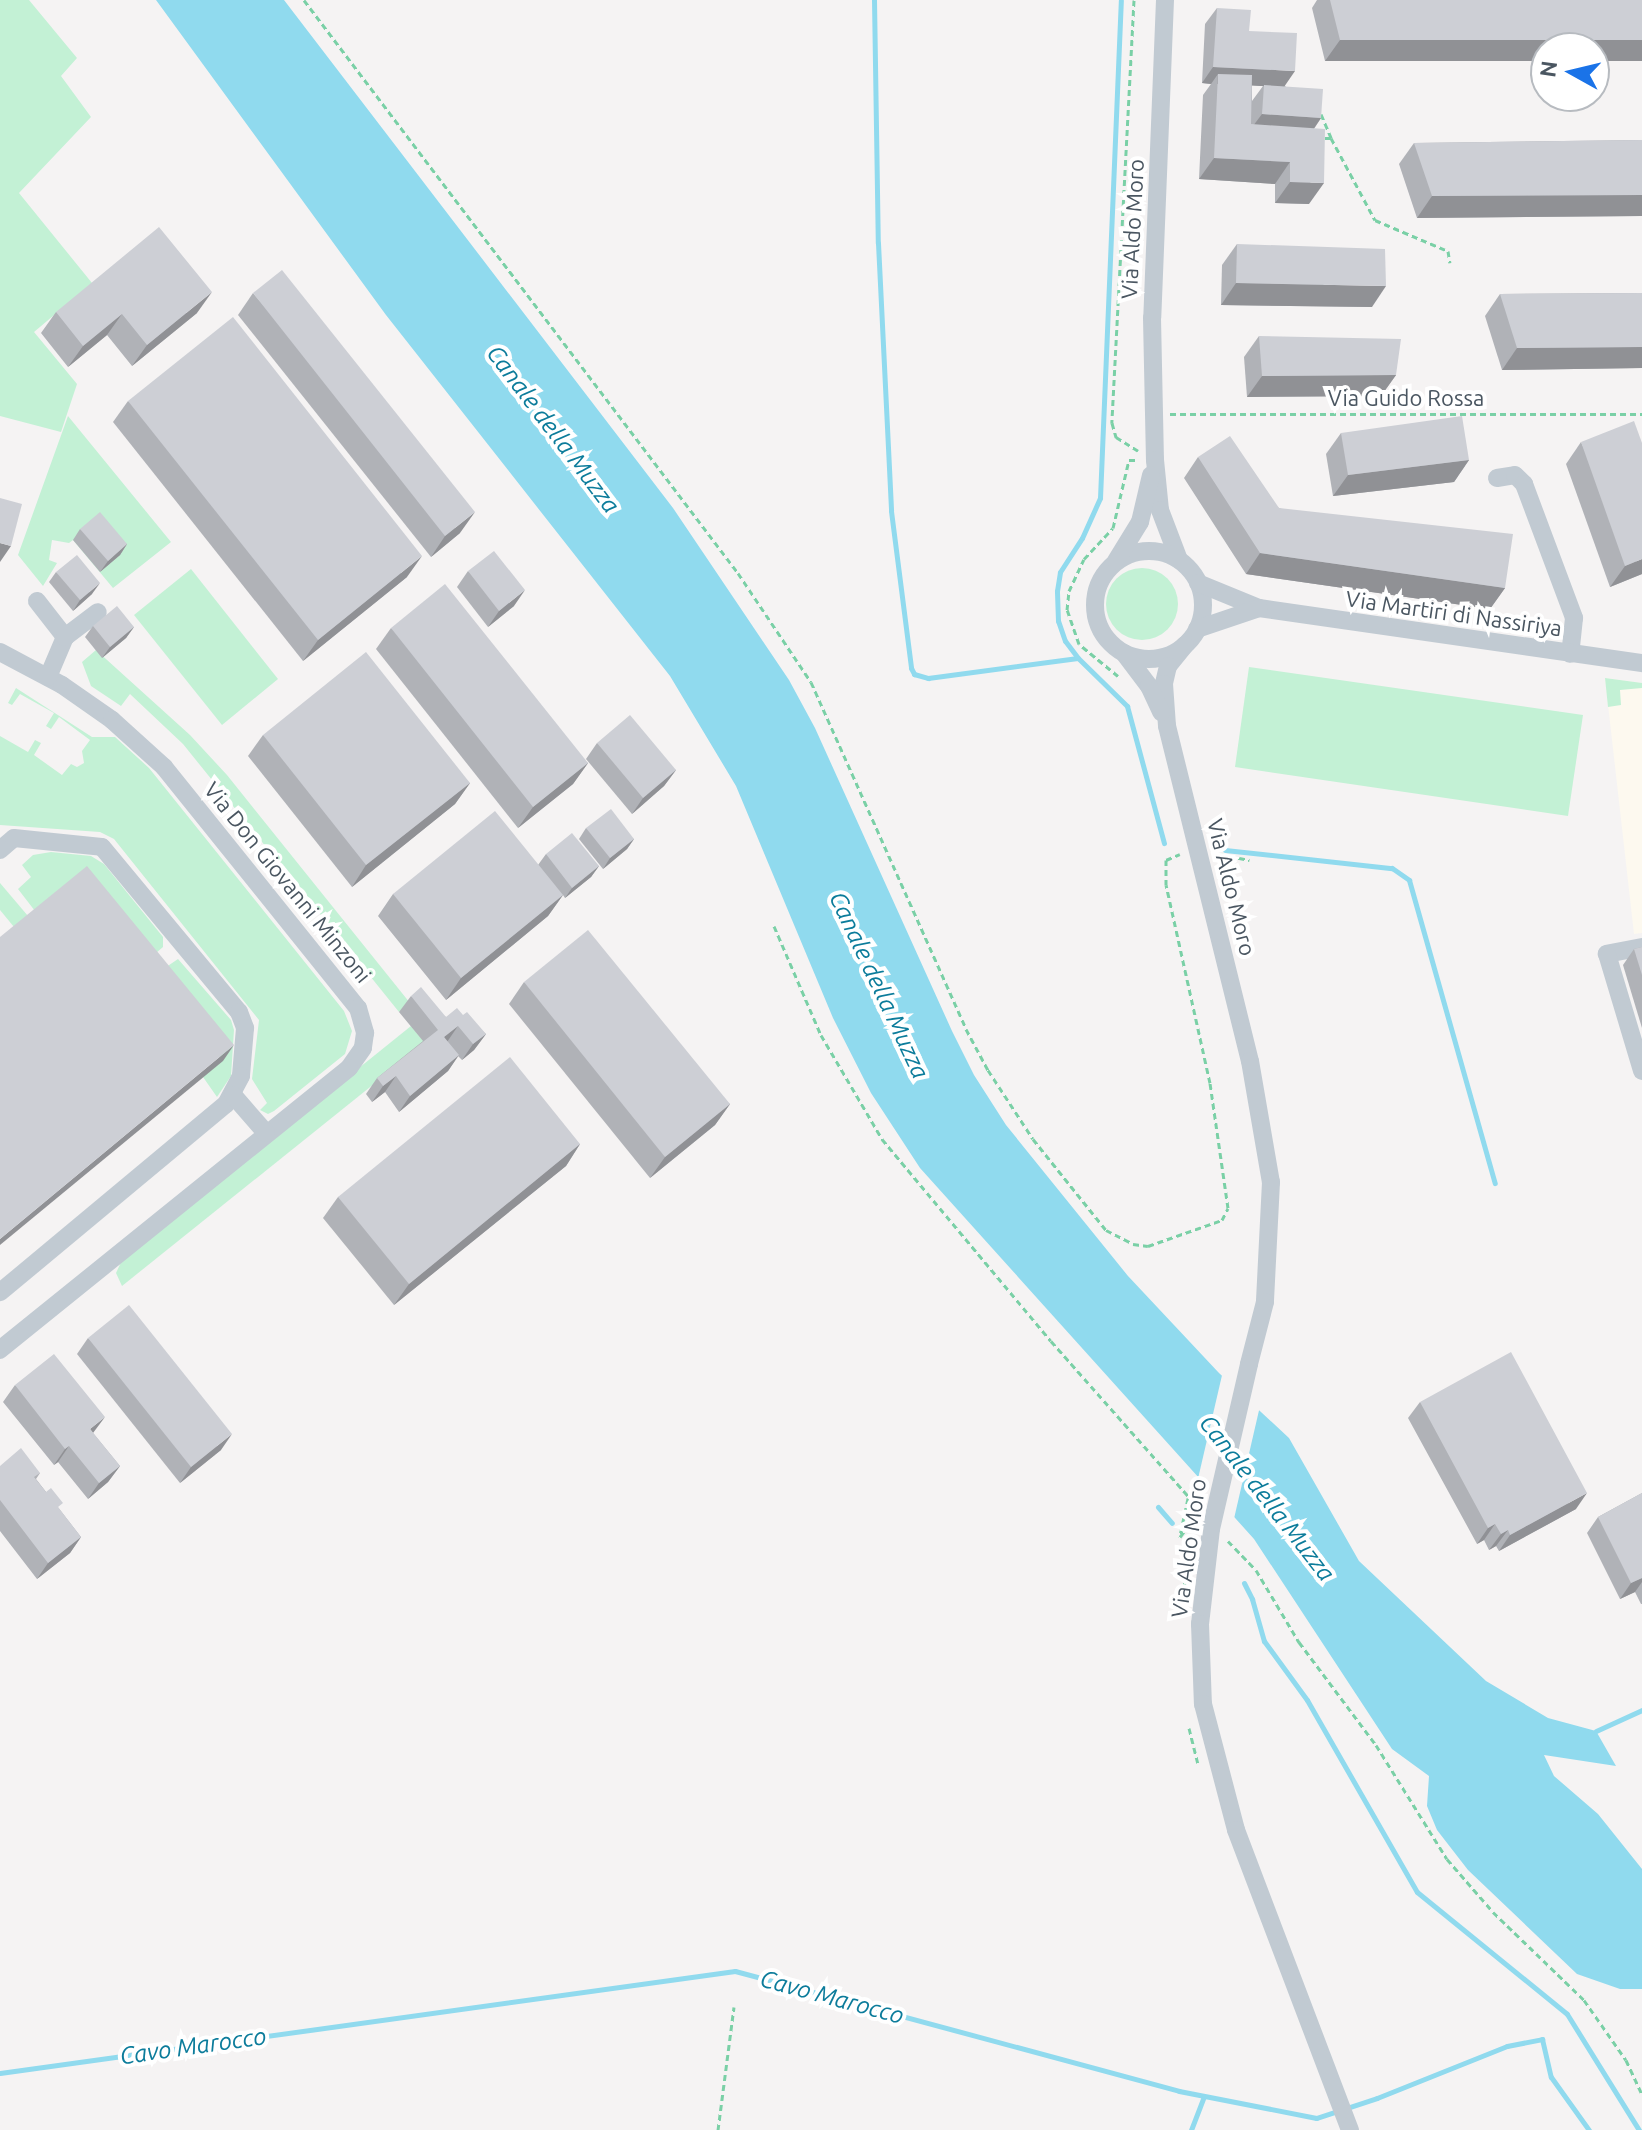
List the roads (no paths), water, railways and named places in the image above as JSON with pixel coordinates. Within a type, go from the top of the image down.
[{"type":"street","name":"Via Aldo Moro","points":[[1165,0],[1152,318],[1155,460],[1160,510],[1179,560],[1198,583]]},
{"type":"street","name":"Via Aldo Moro","points":[[1155,460],[1140,522],[1099,585],[1097,619],[1107,639],[1124,653],[1149,686],[1167,726]]},
{"type":"street","points":[[1497,478],[1515,475],[1524,484],[1574,618],[1570,654]]},
{"type":"street","points":[[1111,566],[1129,555],[1149,551],[1179,560]]},
{"type":"street","points":[[1197,629],[1202,606],[1198,583]]},
{"type":"street","name":"Via Martiri di Nassiriya","points":[[1198,583],[1259,608],[1642,663]]},
{"type":"street","points":[[37,601],[65,637]]},
{"type":"street","name":"Via Martiri di Nassiriya","points":[[1197,629],[1259,608]]},
{"type":"street","points":[[48,677],[65,637],[98,612]]},
{"type":"street","name":"Via Aldo Moro","points":[[1197,629],[1168,666],[1164,684],[1167,726],[1189,852],[1250,1061],[1271,1182],[1265,1302],[1213,1527],[1200,1624],[1203,1704],[1236,1830],[1349,2127]]},
{"type":"street","points":[[1124,653],[1150,659],[1162,657],[1185,645]]},
{"type":"street","name":"Via Don Giovanni Minzoni","points":[[0,652],[48,677],[112,720],[164,767],[358,1008],[365,1033],[358,1059],[0,1350]]},
{"type":"street","points":[[0,1292],[233,1095],[241,1076],[245,1044],[245,1028],[239,1012],[113,856],[102,847],[88,843],[5,842]]},
{"type":"street","points":[[1642,947],[1607,954],[1642,1071]]},
{"type":"street","points":[[233,1095],[266,1133]]},
{"type":"water","name":"Canale della Muzza","points":[[156,0],[284,0],[673,508],[789,680],[815,728],[952,1031],[974,1075],[1006,1125],[1128,1276],[1219,1373],[1289,1438],[1359,1561],[1486,1681],[1548,1718],[1596,1731],[1616,1766],[1544,1755],[1554,1776],[1598,1814],[1642,1869],[1642,1989],[1620,1989],[1577,1974],[1468,1870],[1437,1830],[1427,1806],[1429,1776],[1392,1749],[1254,1539],[920,1168],[871,1093],[833,1018],[736,786],[670,676],[386,315]]},
{"type":"waterway","points":[[874,0],[878,243],[891,511],[911,668],[914,674],[928,678],[1078,658],[1127,706],[1164,843]]},
{"type":"waterway","points":[[1078,658],[1065,641],[1058,621],[1057,591],[1060,572],[1082,538],[1100,498],[1121,0]]},
{"type":"waterway","points":[[1225,850],[1392,868],[1409,880],[1495,1183]]},
{"type":"waterway","points":[[1158,1507],[1172,1523]]},
{"type":"waterway","points":[[1244,1583],[1264,1641],[1307,1700],[1417,1892],[1567,2014],[1639,2130]]},
{"type":"waterway","points":[[1596,1731],[1642,1710]]},
{"type":"waterway","name":"Cavo Marocco","points":[[0,2073],[735,1971],[1179,2091],[1316,2118],[1377,2098],[1507,2046],[1542,2039],[1551,2077],[1589,2130]]},
{"type":"waterway","points":[[1191,2130],[1204,2096]]}]
